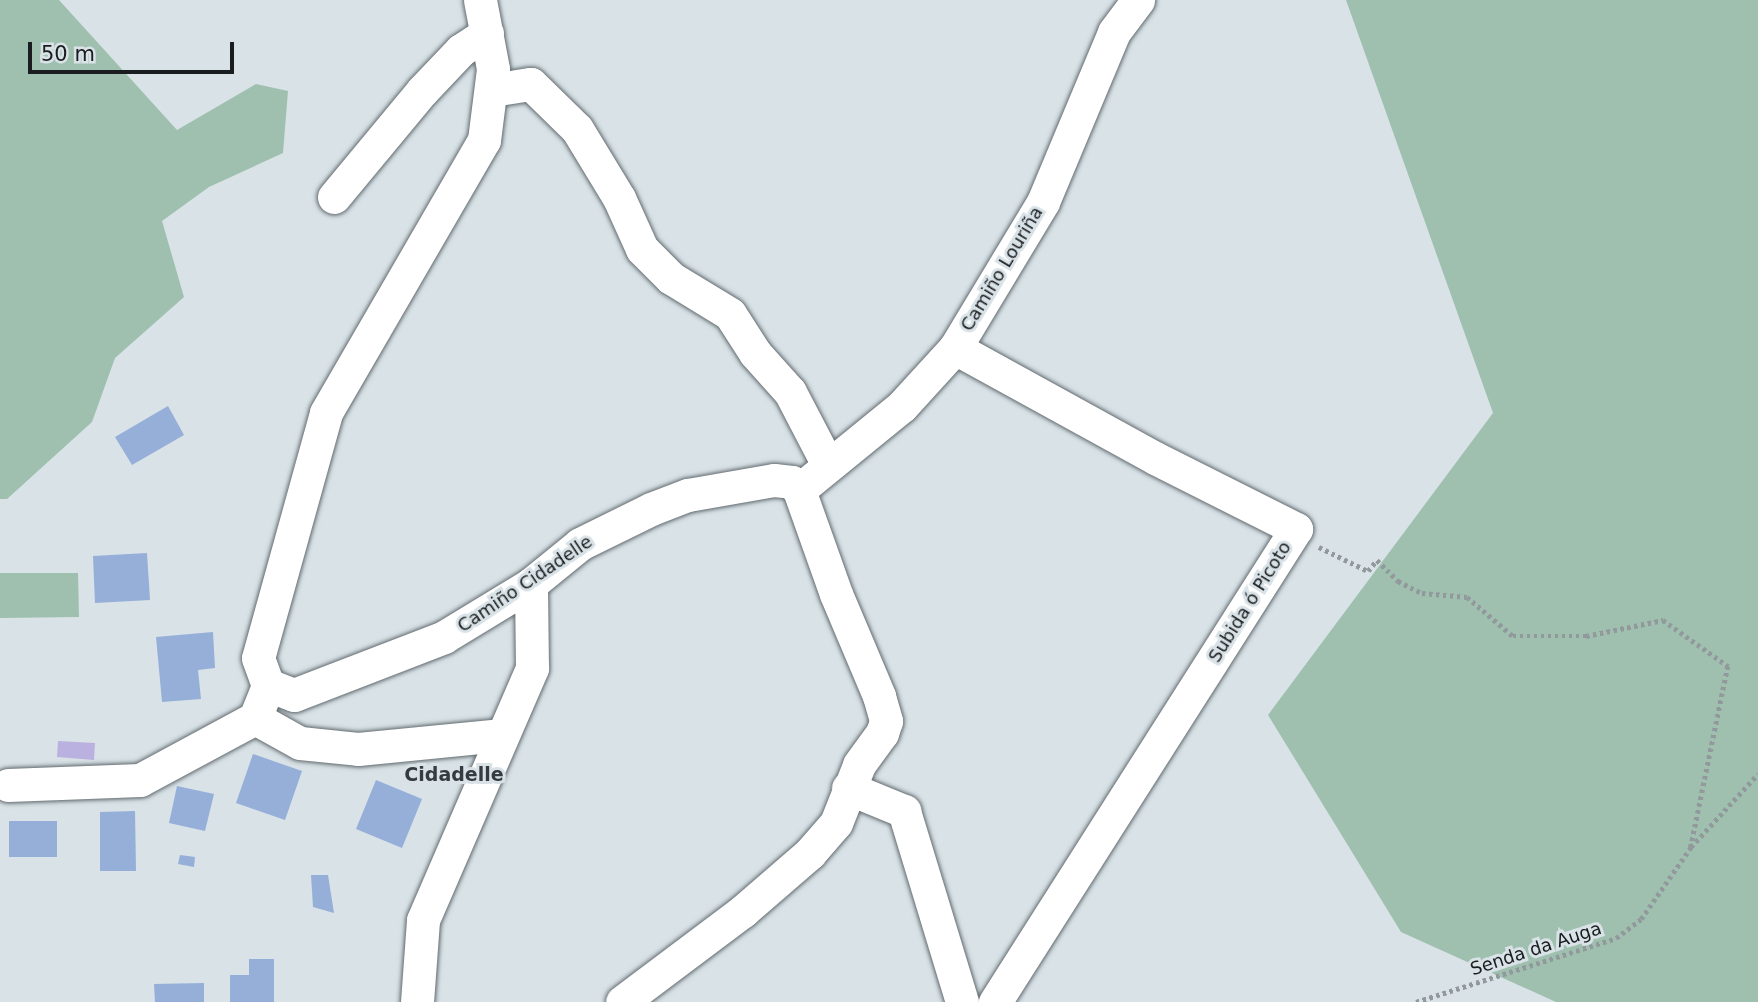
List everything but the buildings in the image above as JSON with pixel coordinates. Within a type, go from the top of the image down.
[{"type":"street","points":[[3,785],[140,780],[255,718],[268,685],[258,658],[326,413],[484,140],[492,90],[487,33],[480,0]]},
{"type":"street","name":"Camiño Louriña","points":[[799,490],[827,463],[902,406],[955,348],[1043,202],[1114,32],[1138,0]]},
{"type":"street","points":[[334,197],[422,91],[461,50],[487,33]]},
{"type":"street","points":[[492,90],[531,84],[577,130],[619,198],[642,249],[671,278],[730,314],[755,353],[790,392],[827,463]]},
{"type":"street","name":"Subida ó Picoto","points":[[955,348],[1155,458],[1296,529],[995,1002]]},
{"type":"street","name":"Camiño Cidadelle","points":[[268,685],[294,695],[352,676],[444,637],[531,584],[580,544],[688,495],[774,480],[792,482],[799,490]]},
{"type":"street","points":[[622,1002],[743,911],[810,853],[836,823],[848,788],[886,720],[799,490]]},
{"type":"street","points":[[417,1002],[423,920],[532,668],[531,584]]},
{"type":"street","points":[[255,718],[300,743],[358,750],[502,735]]},
{"type":"street","points":[[848,788],[904,811],[954,988],[962,1002]]},
{"type":"path","points":[[1293,534],[1368,571],[1377,560],[1398,581],[1422,593],[1467,597],[1513,636],[1586,636],[1663,620],[1728,666],[1691,847]]},
{"type":"path","name":"Senda da Auga","points":[[1416,1002],[1616,938],[1641,919],[1691,847],[1758,774]]},
{"type":"green space","points":[[0,0],[59,0],[177,130],[256,84],[288,91],[283,153],[209,187],[162,221],[184,297],[115,358],[92,422],[7,499],[0,499]]},
{"type":"green space","points":[[1346,0],[1758,0],[1758,1002],[1556,1002],[1401,932],[1268,715],[1493,413]]},
{"type":"green space","points":[[0,573],[78,573],[79,617],[0,618]]},
{"type":"shaded area","points":[[58,741],[95,743],[94,760],[57,757]]},
{"type":"district","name":"Cidadelle","points":[[454,775]]}]
